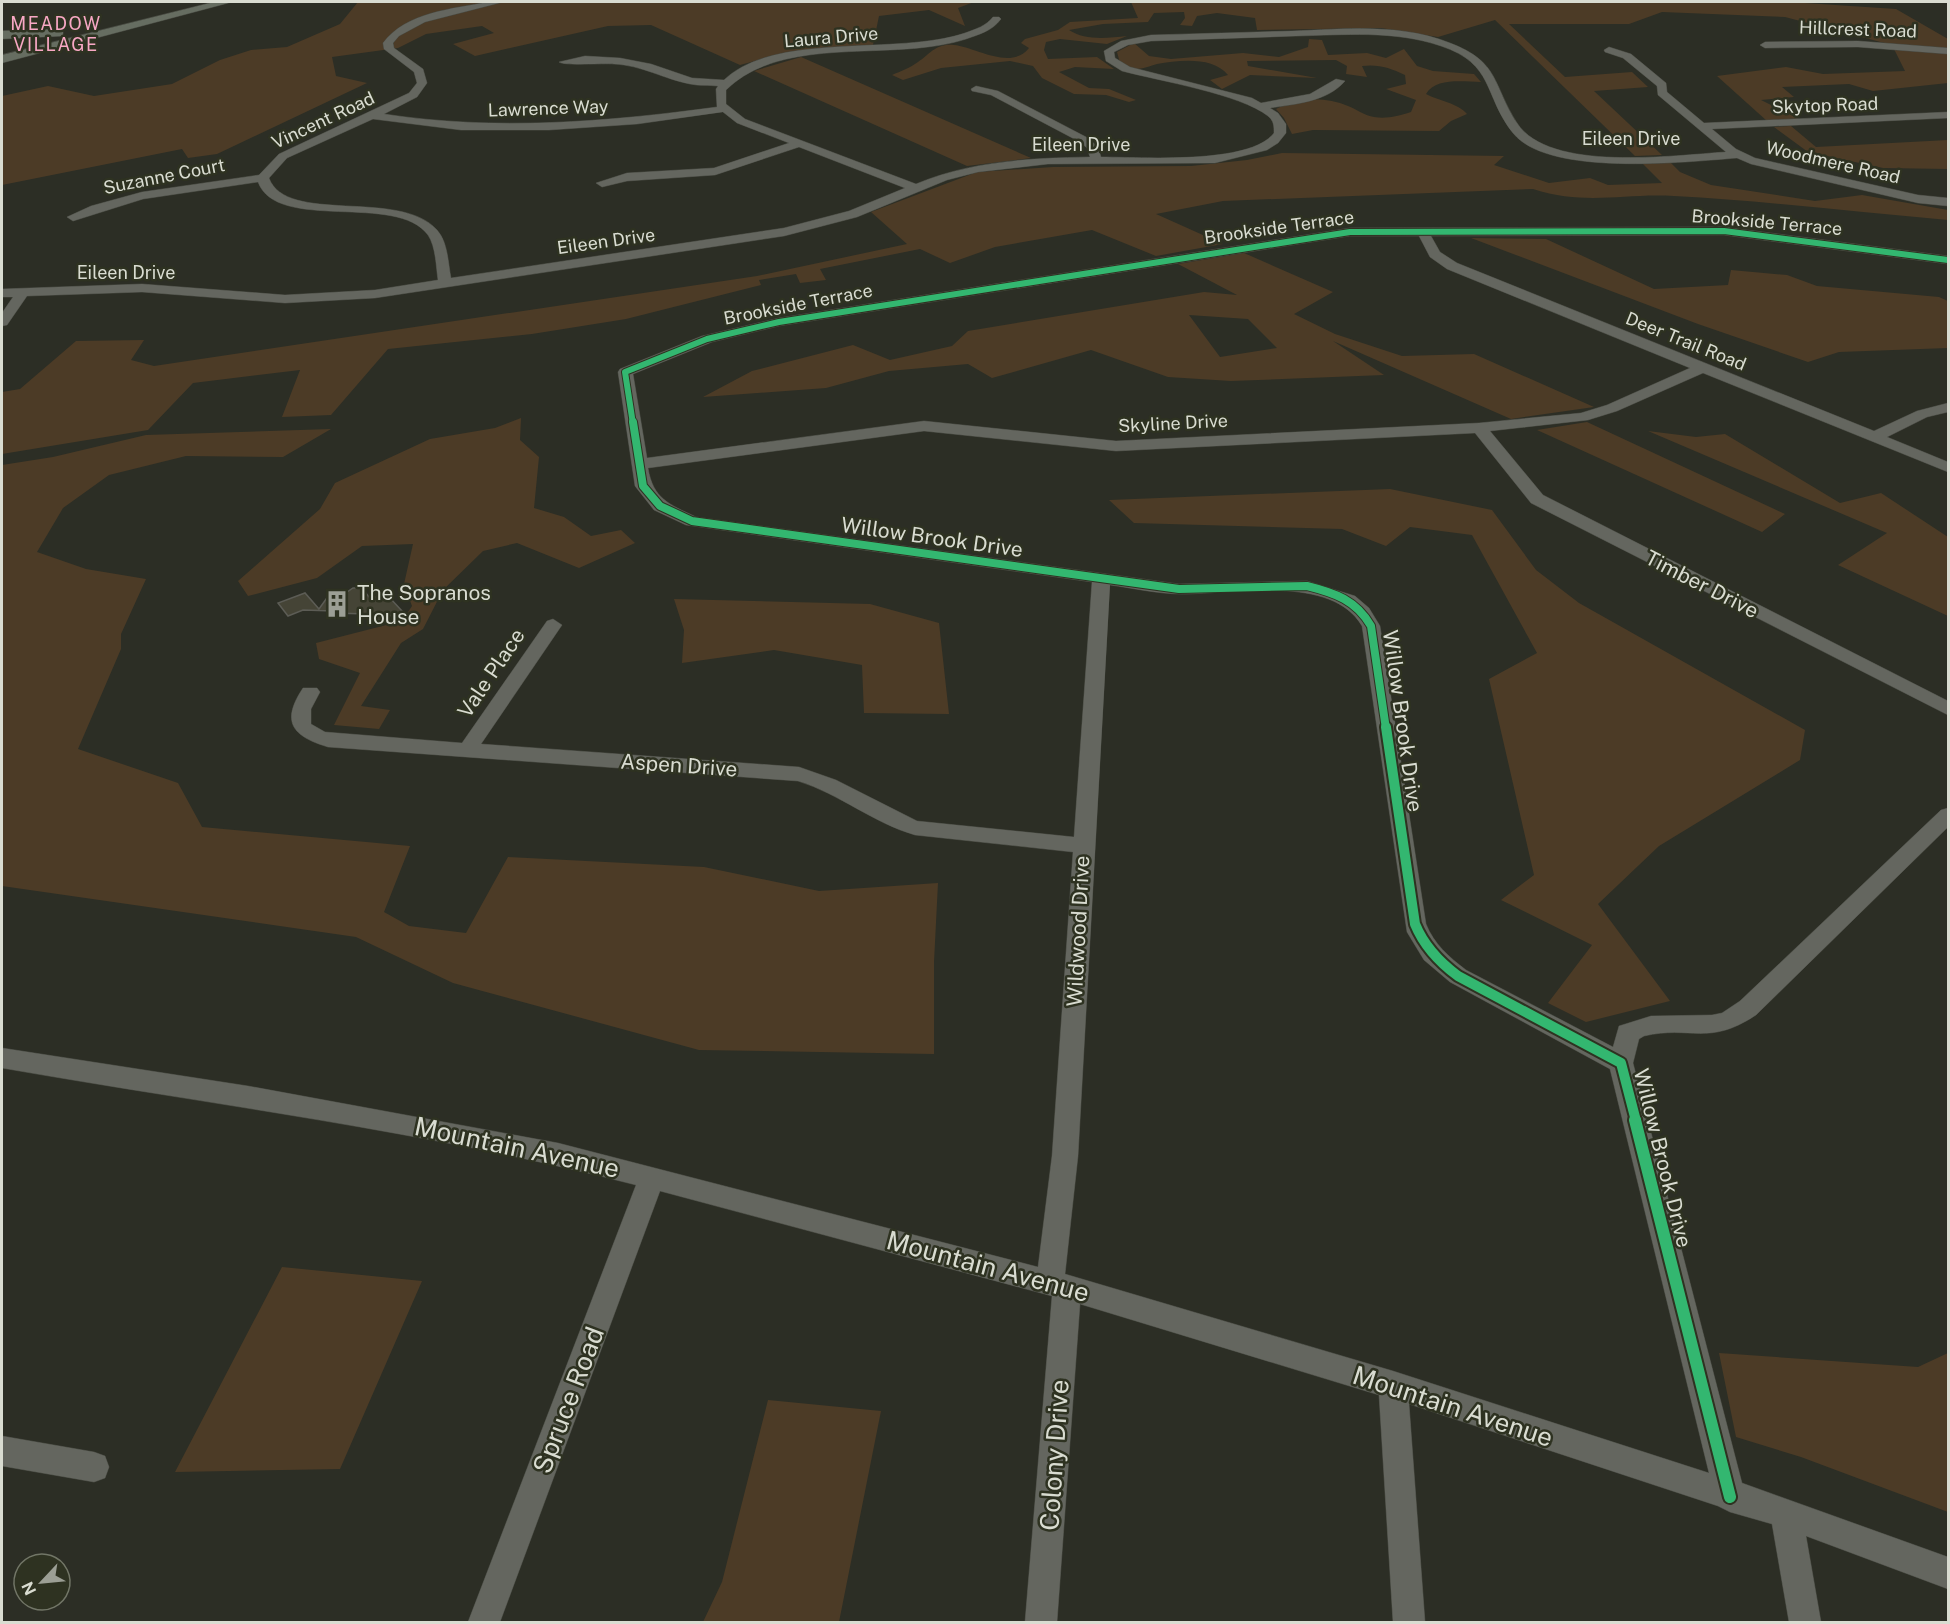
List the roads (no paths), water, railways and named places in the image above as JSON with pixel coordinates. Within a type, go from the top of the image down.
[{"type":"main road","points":[[2,34],[53,39],[99,34],[226,2]]},
{"type":"main road","points":[[2,59],[53,39]]},
{"type":"street","name":"Vincent Road","points":[[445,283],[435,237],[423,225],[390,213],[289,201],[267,189],[263,177],[268,169],[283,156],[407,99],[422,83],[419,71],[389,49],[388,43],[395,33],[424,20],[498,2]]},
{"type":"street","name":"Laura Drive","points":[[725,83],[746,69],[773,60],[817,52],[938,44],[982,30],[991,26],[996,19]]},
{"type":"street","name":"Eileen Drive","points":[[2,293],[142,288],[304,299],[359,296],[784,232],[853,214],[954,174],[991,166],[1033,161],[1203,161],[1255,152],[1274,141],[1281,128],[1274,115],[1262,106],[1230,94],[1126,69],[1112,62],[1108,54],[1120,44],[1151,38],[1348,31],[1404,34],[1445,44],[1479,60],[1519,132],[1527,140],[1550,150],[1602,159],[1737,155]]},
{"type":"street","name":"Hillcrest Road","points":[[1766,45],[1858,44],[1948,51]]},
{"type":"street","name":"Woodmere Road","points":[[1609,50],[1627,56],[1662,85],[1662,93],[1737,155],[1778,169],[1918,199],[1948,202]]},
{"type":"street","points":[[564,62],[585,59],[620,61],[647,66],[691,81],[725,83],[719,97],[724,109],[741,121],[915,188]]},
{"type":"street","points":[[1262,106],[1321,93],[1333,88],[1340,81]]},
{"type":"street","points":[[976,89],[994,93],[1084,140],[1092,147],[1097,161]]},
{"type":"street","name":"Lawrence Way","points":[[374,116],[430,125],[489,128],[625,122],[724,109]]},
{"type":"street","name":"Skytop Road","points":[[1703,126],[1948,115]]},
{"type":"street","points":[[602,183],[627,177],[715,171],[798,144]]},
{"type":"street","name":"Suzanne Court","points":[[73,217],[99,206],[174,190],[263,177]]},
{"type":"street","name":"Brookside Terrace","points":[[625,372],[707,339],[779,322],[1322,235],[1423,232],[1724,231],[1948,260]]},
{"type":"street","name":"Deer Trail Road","points":[[1423,232],[1435,254],[1452,266],[1948,466]]},
{"type":"street","points":[[2,321],[22,292]]},
{"type":"street","name":"Skyline Drive","points":[[639,464],[924,426],[1116,446],[1479,428],[1583,417],[1612,408],[1701,368]]},
{"type":"street","name":"Willow Brook Drive","points":[[625,372],[644,486],[653,500],[669,512],[699,522],[1101,580],[1179,589],[1307,586],[1336,594],[1359,608],[1371,626],[1413,913],[1419,936],[1436,958],[1458,976],[1621,1063],[1730,1497]]},
{"type":"street","points":[[1875,437],[1922,414],[1948,407]]},
{"type":"street","name":"Timber Drive","points":[[1479,428],[1537,499],[1948,709]]},
{"type":"street","name":"Wildwood Drive","points":[[1058,1285],[1083,844],[1101,580]]},
{"type":"street","name":"Vale Place","points":[[468,749],[553,625]]},
{"type":"street","name":"Aspen Drive","points":[[310,692],[299,712],[299,718],[304,729],[318,737],[799,774],[819,780],[895,821],[915,828],[1083,844]]},
{"type":"street","points":[[1621,1063],[1628,1033],[1640,1026],[1701,1026],[1726,1022],[1748,1008],[1948,815]]},
{"type":"street","name":"Mountain Avenue","points":[[2,1058],[145,1078],[363,1116],[558,1154],[652,1177],[1058,1285],[1394,1385],[1730,1497],[1786,1513],[1948,1573]]},
{"type":"street","name":"Spruce Road","points":[[484,1623],[652,1177]]},
{"type":"street","name":"Colony Drive","points":[[1041,1623],[1058,1285]]},
{"type":"street","points":[[1394,1385],[1409,1623]]},
{"type":"street","points":[[2,1450],[94,1467]]},
{"type":"street","points":[[1786,1513],[1805,1623]]},
{"type":"place","name":"The Sopranos House","points":[[337,604]]},
{"type":"district","name":"MEADOW VILLAGE","points":[[56,33]]}]
